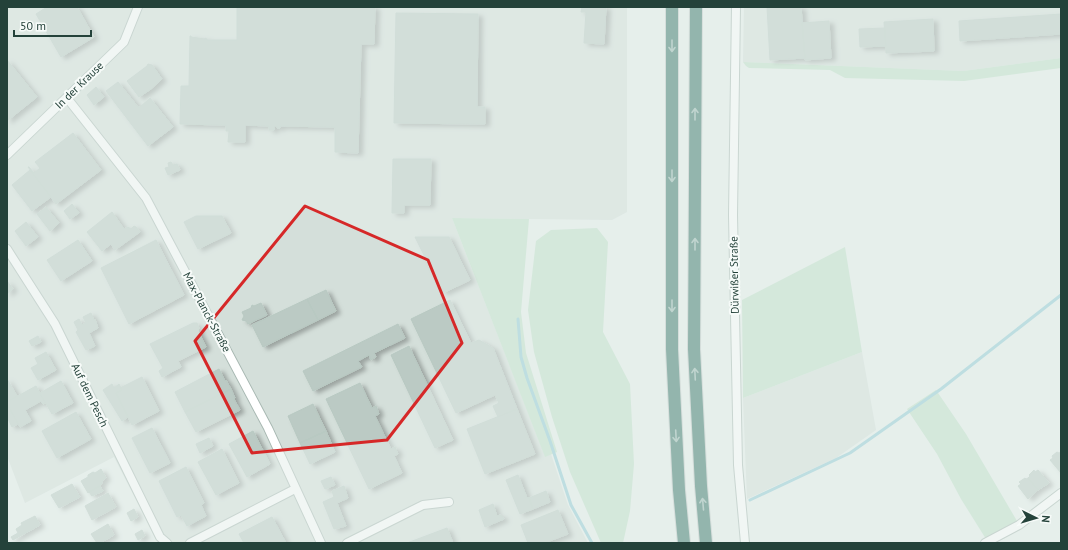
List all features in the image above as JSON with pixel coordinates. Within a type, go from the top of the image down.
[{"type":"highway","points":[[672,7],[672,348],[679,482],[684,543]]},
{"type":"highway","points":[[696,7],[694,349],[701,486],[706,543]]},
{"type":"street","name":"In der Krause","points":[[7,155],[124,42],[138,7]]},
{"type":"street","name":"Dürwißer Straße","points":[[736,7],[733,215],[738,465],[745,543]]},
{"type":"street","name":"Max-Planck-Straße","points":[[67,98],[146,198],[268,428],[321,543]]},
{"type":"street","name":"Auf dem Pesch","points":[[7,249],[55,324],[160,537],[167,543]]},
{"type":"street","points":[[190,543],[295,489]]},
{"type":"street","points":[[985,543],[1019,525],[1061,493]]},
{"type":"street","points":[[347,543],[423,505],[449,502]]},
{"type":"highlighted area","points":[[305,206],[428,260],[462,343],[387,440],[252,453],[195,341]]},
{"type":"shaded area","points":[[7,7],[627,7],[627,212],[612,220],[452,218],[545,456],[551,454],[568,505],[588,543],[158,543],[114,457],[25,503],[7,456]]},
{"type":"shaded area","points":[[744,7],[1061,7],[1061,58],[963,71],[743,62]]},
{"type":"shaded area","points":[[862,352],[876,430],[836,458],[747,499],[743,398]]},
{"type":"green space","points":[[1061,58],[1061,68],[964,81],[845,78],[830,70],[749,68],[743,62],[963,71]]},
{"type":"green space","points":[[452,218],[529,219],[521,312],[526,353],[557,452],[545,457]]},
{"type":"green space","points":[[597,228],[608,242],[603,332],[630,384],[634,464],[630,511],[623,543],[601,543],[570,472],[552,417],[534,352],[528,310],[536,241],[551,230]]},
{"type":"green space","points":[[845,247],[862,352],[743,398],[742,300]]},
{"type":"green space","points":[[936,390],[966,434],[1017,521],[1006,529],[986,539],[961,499],[937,454],[907,409]]},
{"type":"building","points":[[47,7],[77,7],[94,37],[61,57],[36,14]]},
{"type":"building","points":[[237,7],[375,7],[374,44],[361,44],[358,153],[335,152],[335,127],[280,126],[280,128],[277,128],[277,126],[274,126],[274,130],[269,130],[269,126],[245,125],[245,142],[228,142],[229,131],[226,131],[226,125],[180,124],[181,86],[189,86],[190,36],[205,38],[207,40],[237,40]]},
{"type":"building","points":[[582,7],[606,7],[604,44],[584,43],[586,12],[581,12]]},
{"type":"building","points":[[767,7],[801,7],[805,58],[770,60]]},
{"type":"building","points":[[396,13],[478,14],[477,107],[485,107],[485,124],[394,123]]},
{"type":"building","points":[[1061,14],[1061,34],[960,41],[959,21]]},
{"type":"building","points":[[933,19],[934,51],[886,53],[884,22]]},
{"type":"building","points":[[829,21],[831,58],[805,60],[802,23]]},
{"type":"building","points":[[885,28],[886,46],[860,47],[859,29]]},
{"type":"building","points":[[7,60],[37,97],[7,121]]},
{"type":"building","points":[[148,64],[152,65],[162,79],[139,97],[127,81]]},
{"type":"building","points":[[118,82],[138,107],[150,98],[173,127],[148,146],[106,91]]},
{"type":"building","points":[[96,87],[104,97],[94,105],[87,95]]},
{"type":"building","points":[[73,133],[101,170],[56,204],[28,167],[34,173],[40,168],[35,162]]},
{"type":"building","points":[[393,159],[431,159],[430,205],[404,205],[404,213],[392,213]]},
{"type":"building","points":[[171,162],[173,165],[177,164],[180,170],[168,175],[165,168],[169,167],[168,163]]},
{"type":"building","points":[[30,170],[51,197],[32,211],[12,185]]},
{"type":"building","points":[[72,204],[79,213],[70,219],[64,211]]},
{"type":"building","points":[[46,207],[59,223],[50,231],[37,214]]},
{"type":"building","points":[[112,212],[124,229],[128,227],[131,229],[134,226],[140,232],[115,250],[111,244],[102,251],[87,232]]},
{"type":"building","points":[[196,216],[222,216],[231,233],[198,249],[184,222]]},
{"type":"building","points":[[26,222],[38,237],[26,246],[15,231]]},
{"type":"building","points":[[415,237],[449,237],[470,280],[443,293]]},
{"type":"building","points":[[78,240],[92,261],[61,281],[47,260]]},
{"type":"building","points":[[156,240],[184,295],[129,324],[101,268]]},
{"type":"building","points":[[7,281],[13,289],[7,294]]},
{"type":"building","points":[[326,290],[336,311],[318,320],[307,299]]},
{"type":"building","points":[[307,299],[318,320],[263,347],[252,325]]},
{"type":"building","points":[[450,300],[471,343],[479,340],[493,348],[517,409],[498,417],[493,406],[499,403],[495,395],[456,413],[411,319]]},
{"type":"building","points":[[261,303],[267,315],[248,324],[246,321],[242,320],[244,316],[242,312],[251,308],[252,305],[254,306]]},
{"type":"building","points":[[91,313],[98,328],[89,333],[95,346],[86,350],[76,332],[78,330],[74,322],[79,319],[82,325],[86,323],[83,317]]},
{"type":"building","points":[[193,323],[197,323],[199,328],[198,331],[206,347],[178,361],[181,367],[162,377],[159,371],[163,368],[150,344]]},
{"type":"building","points":[[398,324],[405,338],[374,353],[376,357],[371,360],[369,355],[358,361],[362,367],[313,391],[303,371]]},
{"type":"building","points":[[38,336],[41,342],[32,346],[29,341]]},
{"type":"building","points":[[409,346],[453,440],[435,448],[391,355]]},
{"type":"building","points":[[46,352],[56,370],[38,380],[31,368],[38,364],[35,358]]},
{"type":"building","points":[[219,369],[231,389],[185,412],[175,392]]},
{"type":"building","points":[[142,377],[159,411],[132,425],[116,393],[122,390],[120,388]]},
{"type":"building","points":[[7,379],[17,396],[7,402]]},
{"type":"building","points":[[61,381],[73,403],[52,414],[40,393]]},
{"type":"building","points":[[360,383],[372,408],[376,406],[379,414],[375,416],[391,449],[395,447],[398,454],[394,456],[402,473],[369,489],[326,399]]},
{"type":"building","points":[[112,384],[114,388],[119,384],[122,390],[116,393],[128,417],[122,421],[103,390]]},
{"type":"building","points":[[36,386],[45,403],[43,404],[41,401],[25,410],[31,421],[20,427],[7,402]]},
{"type":"building","points":[[231,389],[240,410],[196,432],[185,412]]},
{"type":"building","points":[[7,404],[18,424],[12,427],[7,417]]},
{"type":"building","points":[[313,404],[326,431],[300,443],[288,416]]},
{"type":"building","points":[[517,409],[535,454],[485,474],[467,429]]},
{"type":"building","points":[[76,412],[91,439],[57,458],[42,431]]},
{"type":"building","points":[[152,428],[170,463],[150,473],[132,438]]},
{"type":"building","points":[[253,431],[270,464],[247,477],[229,444]]},
{"type":"building","points":[[326,431],[335,452],[310,464],[300,443]]},
{"type":"building","points":[[209,438],[213,446],[200,453],[196,444]]},
{"type":"building","points":[[222,449],[239,483],[216,495],[198,462]]},
{"type":"building","points":[[1057,452],[1061,452],[1061,473],[1050,460]]},
{"type":"building","points":[[186,467],[204,503],[201,505],[206,516],[187,526],[181,515],[177,517],[159,481]]},
{"type":"building","points":[[101,469],[106,478],[103,480],[101,485],[88,493],[81,481],[93,472],[95,473]]},
{"type":"building","points":[[1034,470],[1035,472],[1038,470],[1049,483],[1038,490],[1028,478]]},
{"type":"building","points":[[518,475],[533,509],[520,514],[506,480]]},
{"type":"building","points":[[331,477],[335,485],[325,489],[321,481]]},
{"type":"building","points":[[1025,478],[1028,478],[1038,490],[1028,499],[1018,486],[1021,484],[1019,482]]},
{"type":"building","points":[[72,484],[80,497],[59,508],[51,495]]},
{"type":"building","points":[[100,486],[103,491],[92,496],[89,492]]},
{"type":"building","points":[[344,486],[348,498],[337,503],[346,526],[334,529],[323,502],[334,497],[332,491]]},
{"type":"building","points":[[546,491],[550,502],[533,509],[529,498]]},
{"type":"building","points":[[108,493],[116,507],[92,520],[85,506]]},
{"type":"building","points":[[493,504],[497,516],[500,515],[504,519],[485,527],[479,510]]},
{"type":"building","points":[[134,509],[138,517],[131,521],[127,513]]},
{"type":"building","points":[[558,510],[568,534],[544,543],[528,543],[521,525]]},
{"type":"building","points":[[35,516],[40,525],[13,540],[11,537],[18,533],[16,529],[22,525],[21,523]]},
{"type":"building","points":[[272,517],[286,543],[244,543],[239,534]]},
{"type":"building","points":[[108,524],[114,535],[100,543],[97,543],[91,534]]},
{"type":"building","points":[[447,528],[453,543],[407,543]]},
{"type":"building","points":[[142,530],[145,536],[138,540],[135,534]]},
{"type":"waterway","points":[[750,500],[850,453],[941,389],[1061,295]]},
{"type":"waterway","points":[[518,319],[521,357],[527,378],[571,505],[592,543]]}]
